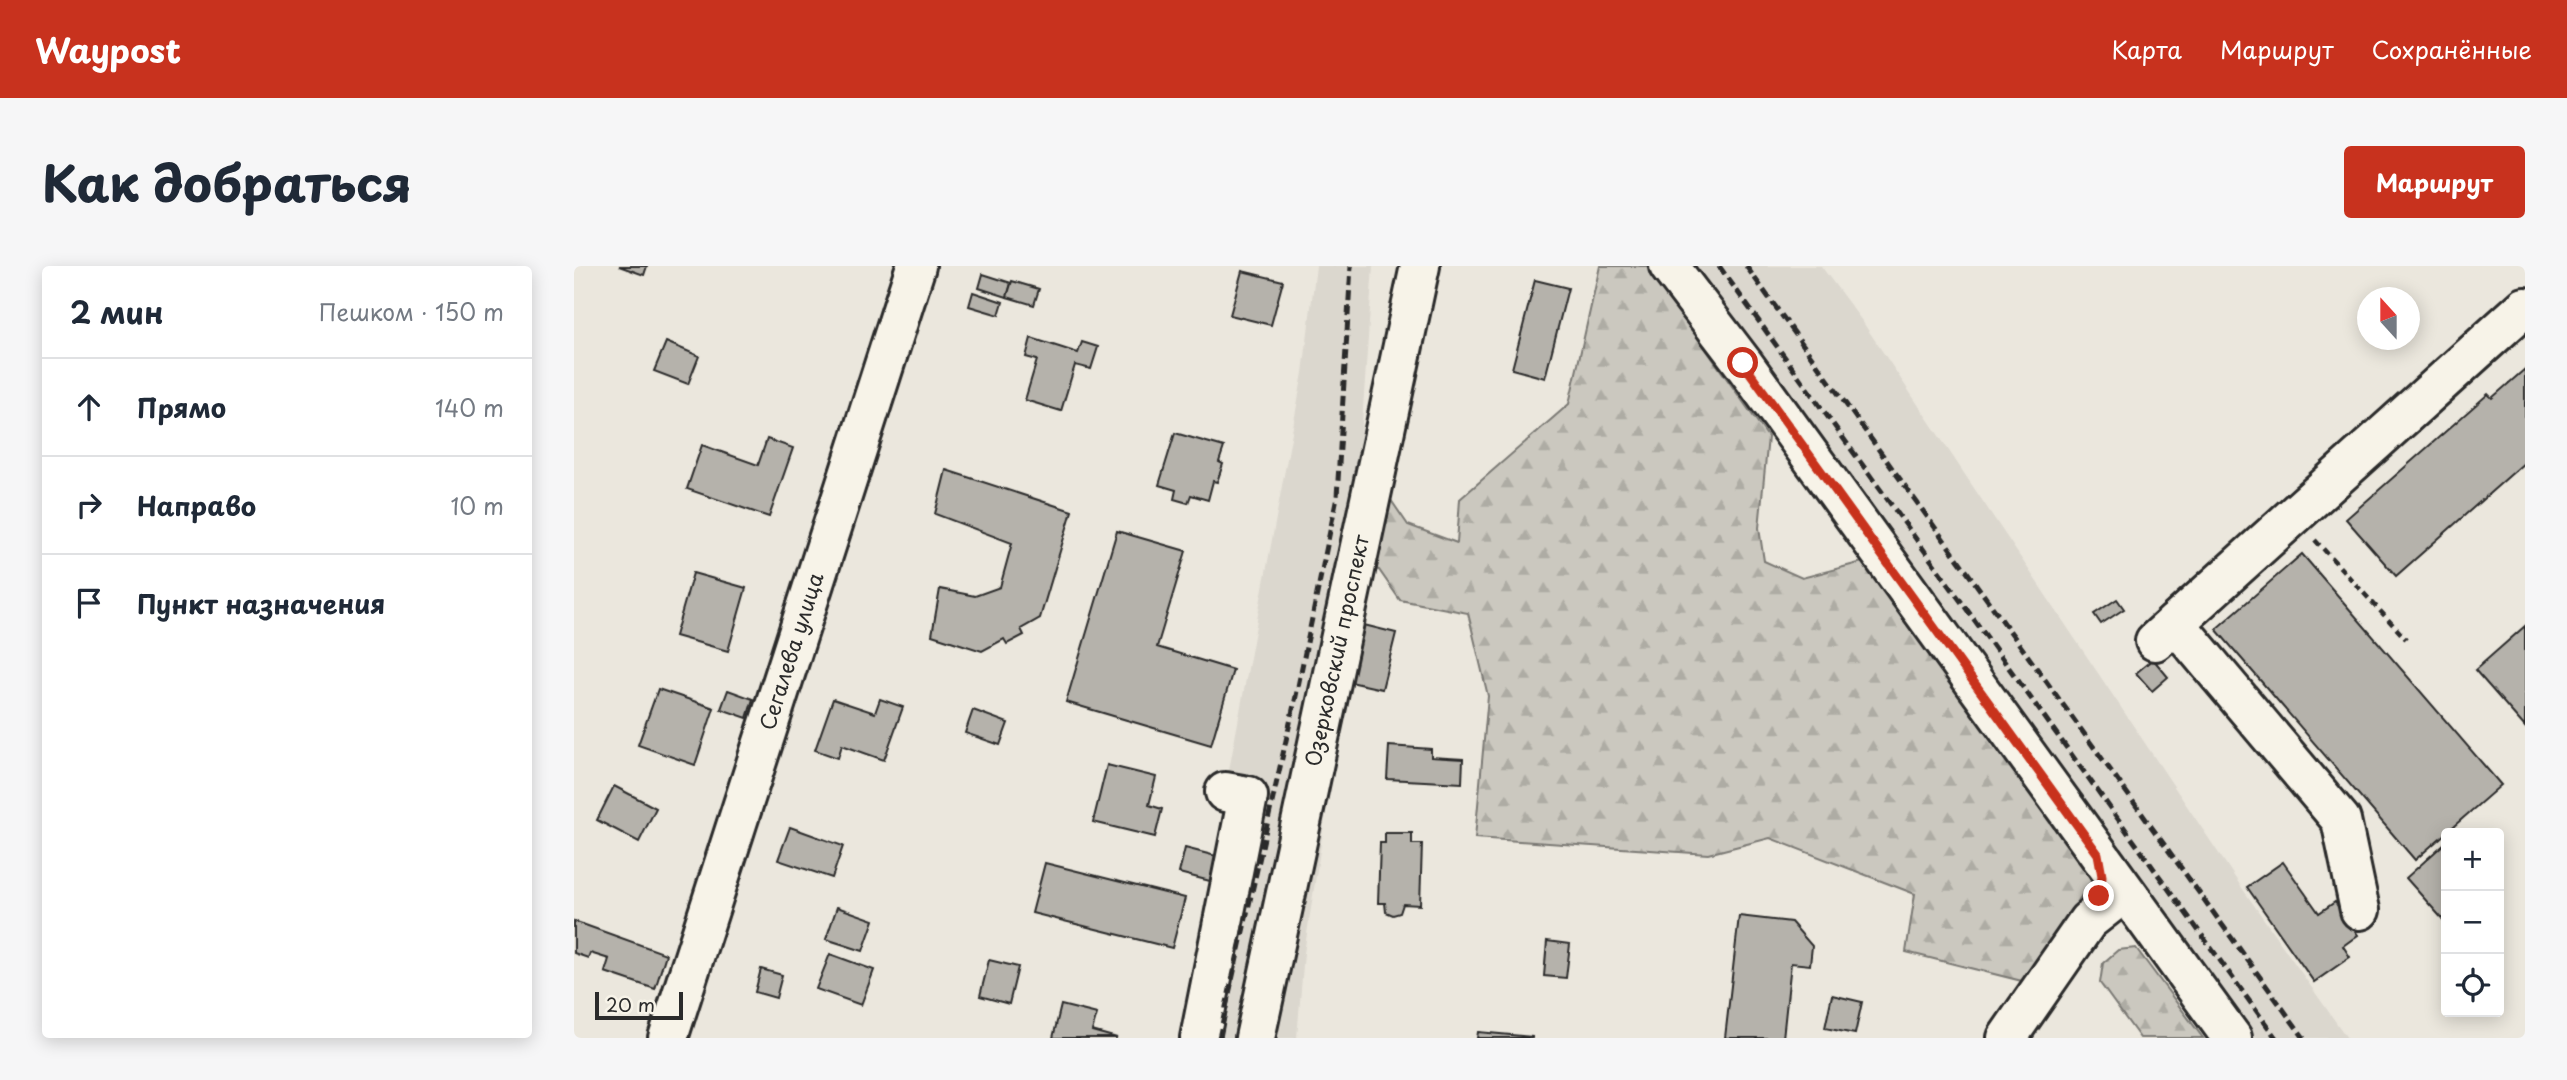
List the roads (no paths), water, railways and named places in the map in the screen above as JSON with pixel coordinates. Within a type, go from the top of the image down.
[{"type":"street","name":"Сегалева улица","points":[[668,1038],[916,266]]},
{"type":"street","name":"Озерковский проспект","points":[[1255,1038],[1420,266]]},
{"type":"street","points":[[1669,266],[1743,363],[2232,1038]]},
{"type":"street","points":[[2360,910],[2341,820],[2165,632],[2525,307]]},
{"type":"street","points":[[1200,1038],[1248,796],[1225,792]]},
{"type":"street","points":[[2007,1038],[2088,920],[2102,876],[2098,854]]},
{"type":"street","points":[[2088,920],[2125,892]]},
{"type":"railway","points":[[1219,1038],[1296,696],[1337,497],[1351,266]]},
{"type":"railway","points":[[1719,266],[2276,1038]]},
{"type":"railway","points":[[1746,266],[2304,1038]]}]
